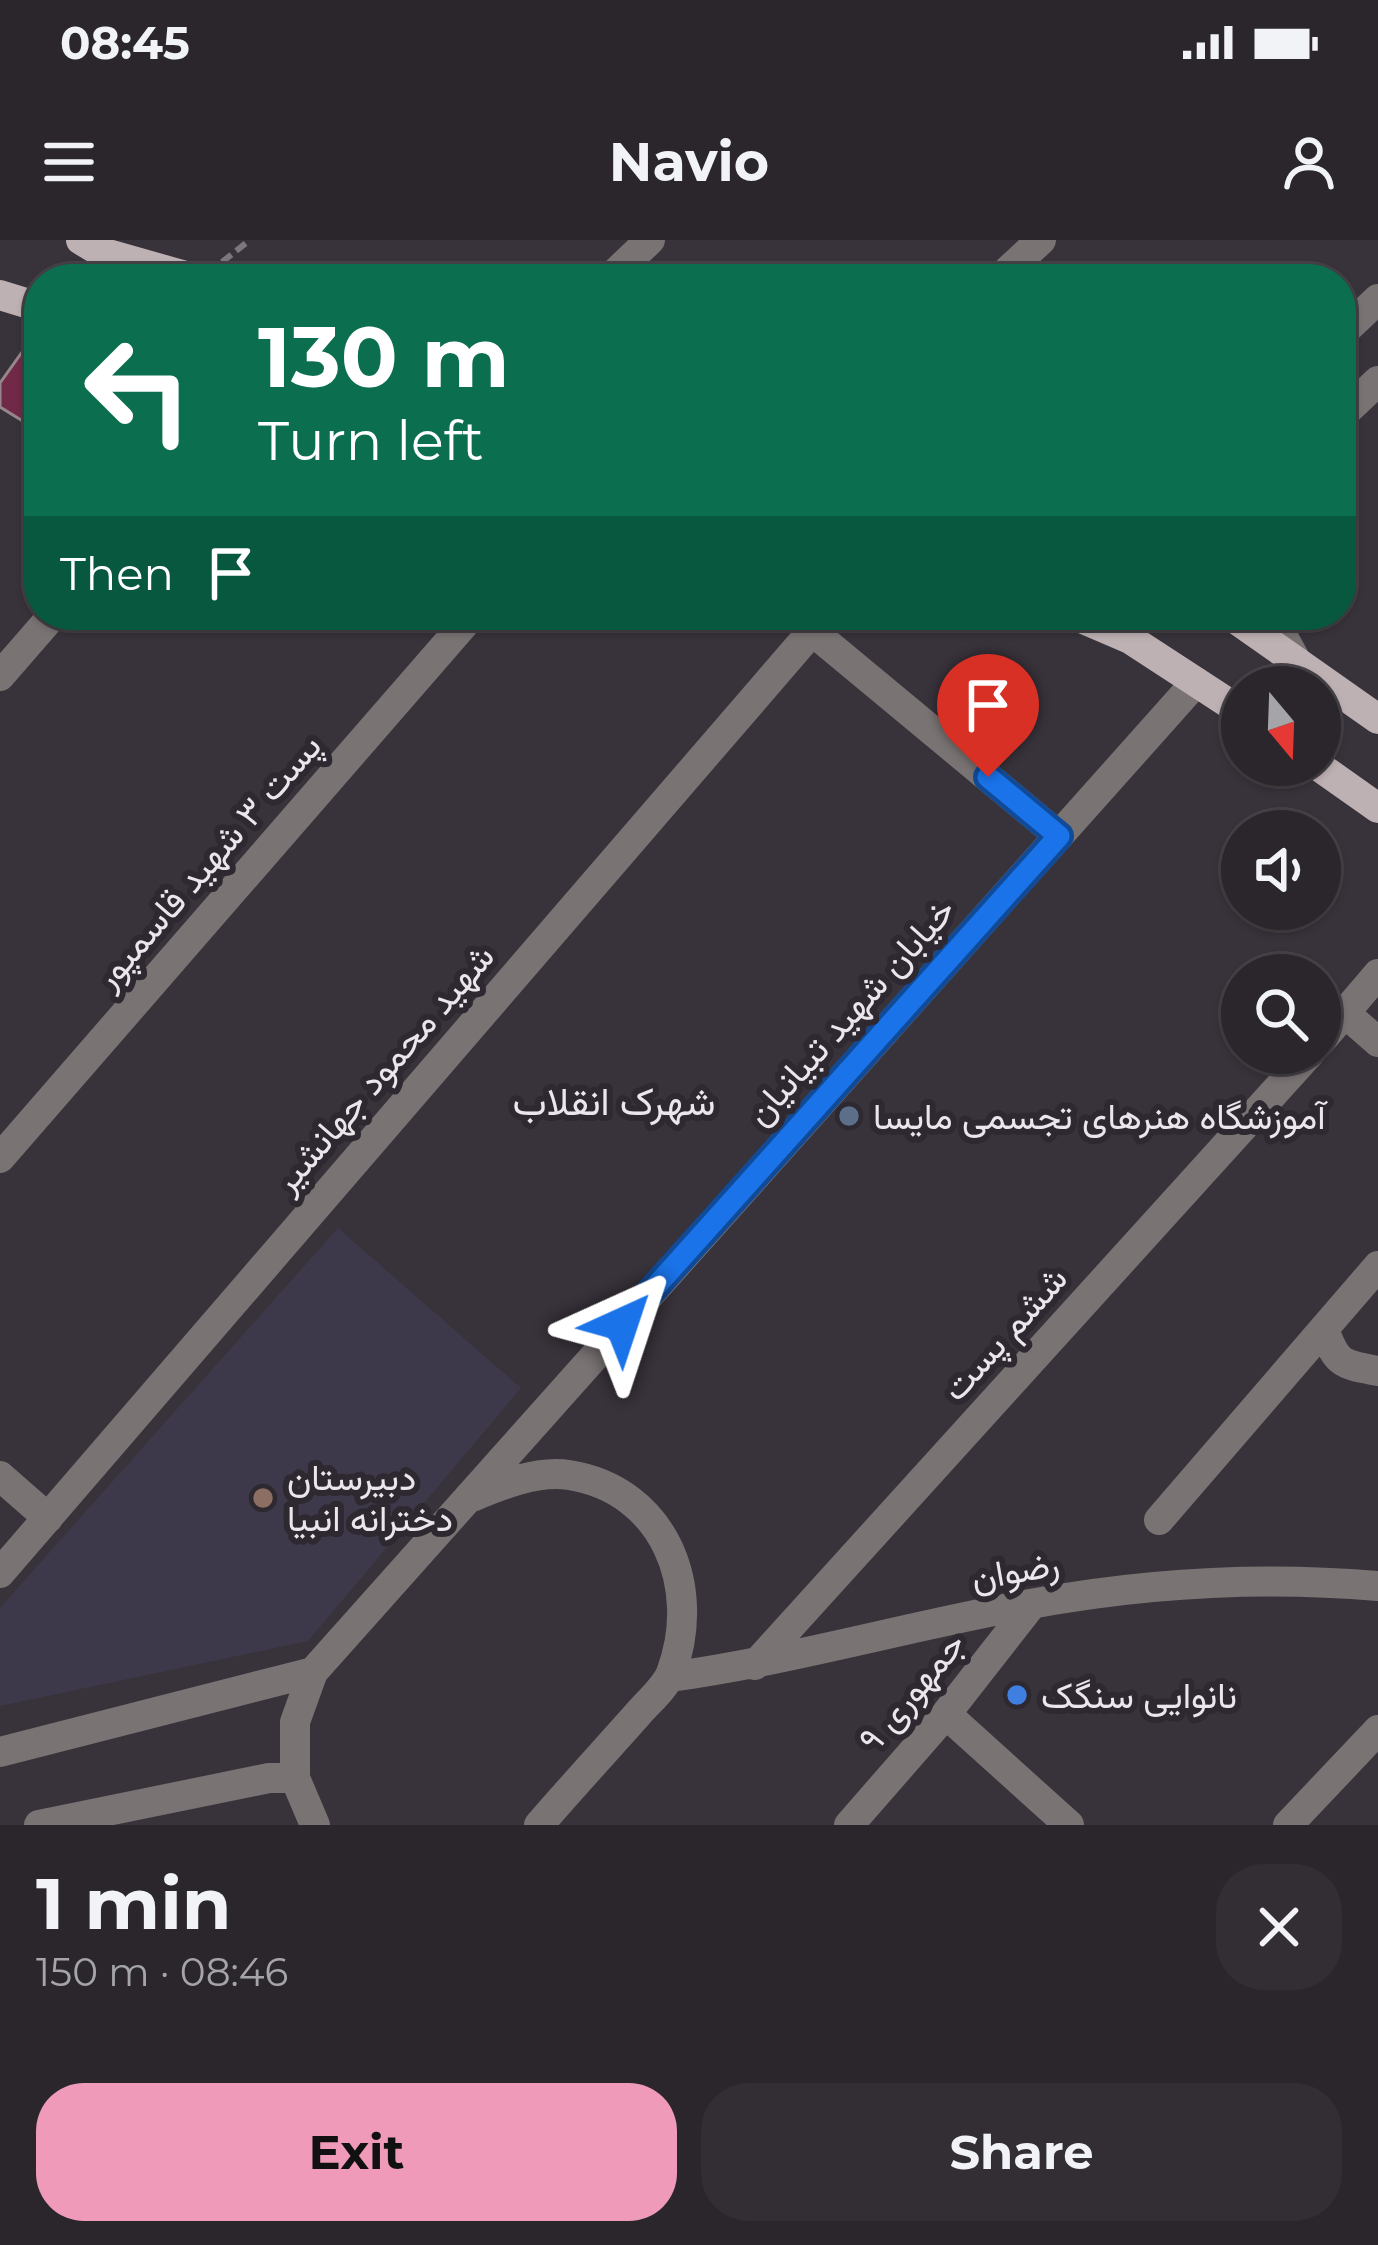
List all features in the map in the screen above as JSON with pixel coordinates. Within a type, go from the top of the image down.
[{"type":"main road","points":[[82,240],[101,252],[162,264]]},
{"type":"main road","points":[[1109,630],[1221,698]]},
{"type":"main road","points":[[1253,630],[1378,719]]},
{"type":"main road","points":[[1341,781],[1378,808]]},
{"type":"street","points":[[625,264],[650,240]]},
{"type":"street","points":[[1015,264],[1041,240]]},
{"type":"street","points":[[1356,320],[1378,299]]},
{"type":"street","points":[[1356,402],[1378,381]]},
{"type":"street","points":[[0,676],[40,630]]},
{"type":"street","name":"پست ۳ شهید قاسمپور","points":[[0,1158],[459,630]]},
{"type":"street","name":"شهید محمود جهانشیر","points":[[0,1573],[813,630]]},
{"type":"street","points":[[827,630],[1059,836]]},
{"type":"street","points":[[1279,630],[1294,657]]},
{"type":"street","name":"خیابان شهید تبیانیان","points":[[313,1672],[1196,682]]},
{"type":"street","points":[[1341,1019],[1378,974]]},
{"type":"street","points":[[1346,1014],[1378,1042]]},
{"type":"street","name":"ششم پست","points":[[755,1665],[1291,1074]]},
{"type":"street","points":[[1159,1520],[1378,1266]]},
{"type":"street","points":[[1324,1329],[1341,1364],[1378,1371]]},
{"type":"street","points":[[466,1499],[514,1480],[567,1474],[618,1491],[658,1526],[681,1574],[682,1628],[670,1677],[539,1825]]},
{"type":"street","points":[[0,1476],[47,1518]]},
{"type":"street","name":"رضوان","points":[[670,1677],[755,1665],[1032,1604],[1203,1582],[1377,1583]]},
{"type":"street","name":"جمهوری ۹","points":[[849,1825],[946,1714],[1032,1604]]},
{"type":"street","points":[[0,1752],[313,1672]]},
{"type":"street","points":[[313,1672],[295,1722],[295,1778],[315,1825]]},
{"type":"street","points":[[946,1714],[1069,1825]]},
{"type":"street","points":[[1288,1825],[1378,1730]]},
{"type":"street","points":[[40,1825],[269,1778],[295,1778]]},
{"type":"path","points":[[219,264],[250,240]]},
{"type":"shaded area","name":"دبیرستان دخترانه انبیا","points":[[338,1228],[521,1388],[308,1641],[0,1706],[0,1608]]},
{"type":"building","points":[[24,349],[24,422],[0,407],[0,383]]},
{"type":"place","name":"آموزشگاه هنرهای تجسمی مایسا","points":[[849,1116]]},
{"type":"place","name":"دبیرستان دخترانه انبیا","points":[[263,1498]]},
{"type":"place","name":"نانوایی سنگک","points":[[1017,1695]]},
{"type":"district","name":"شهرک انقلاب","points":[[614,1101]]},
{"type":"route","points":[[622,1324],[1059,836],[988,777]]}]
